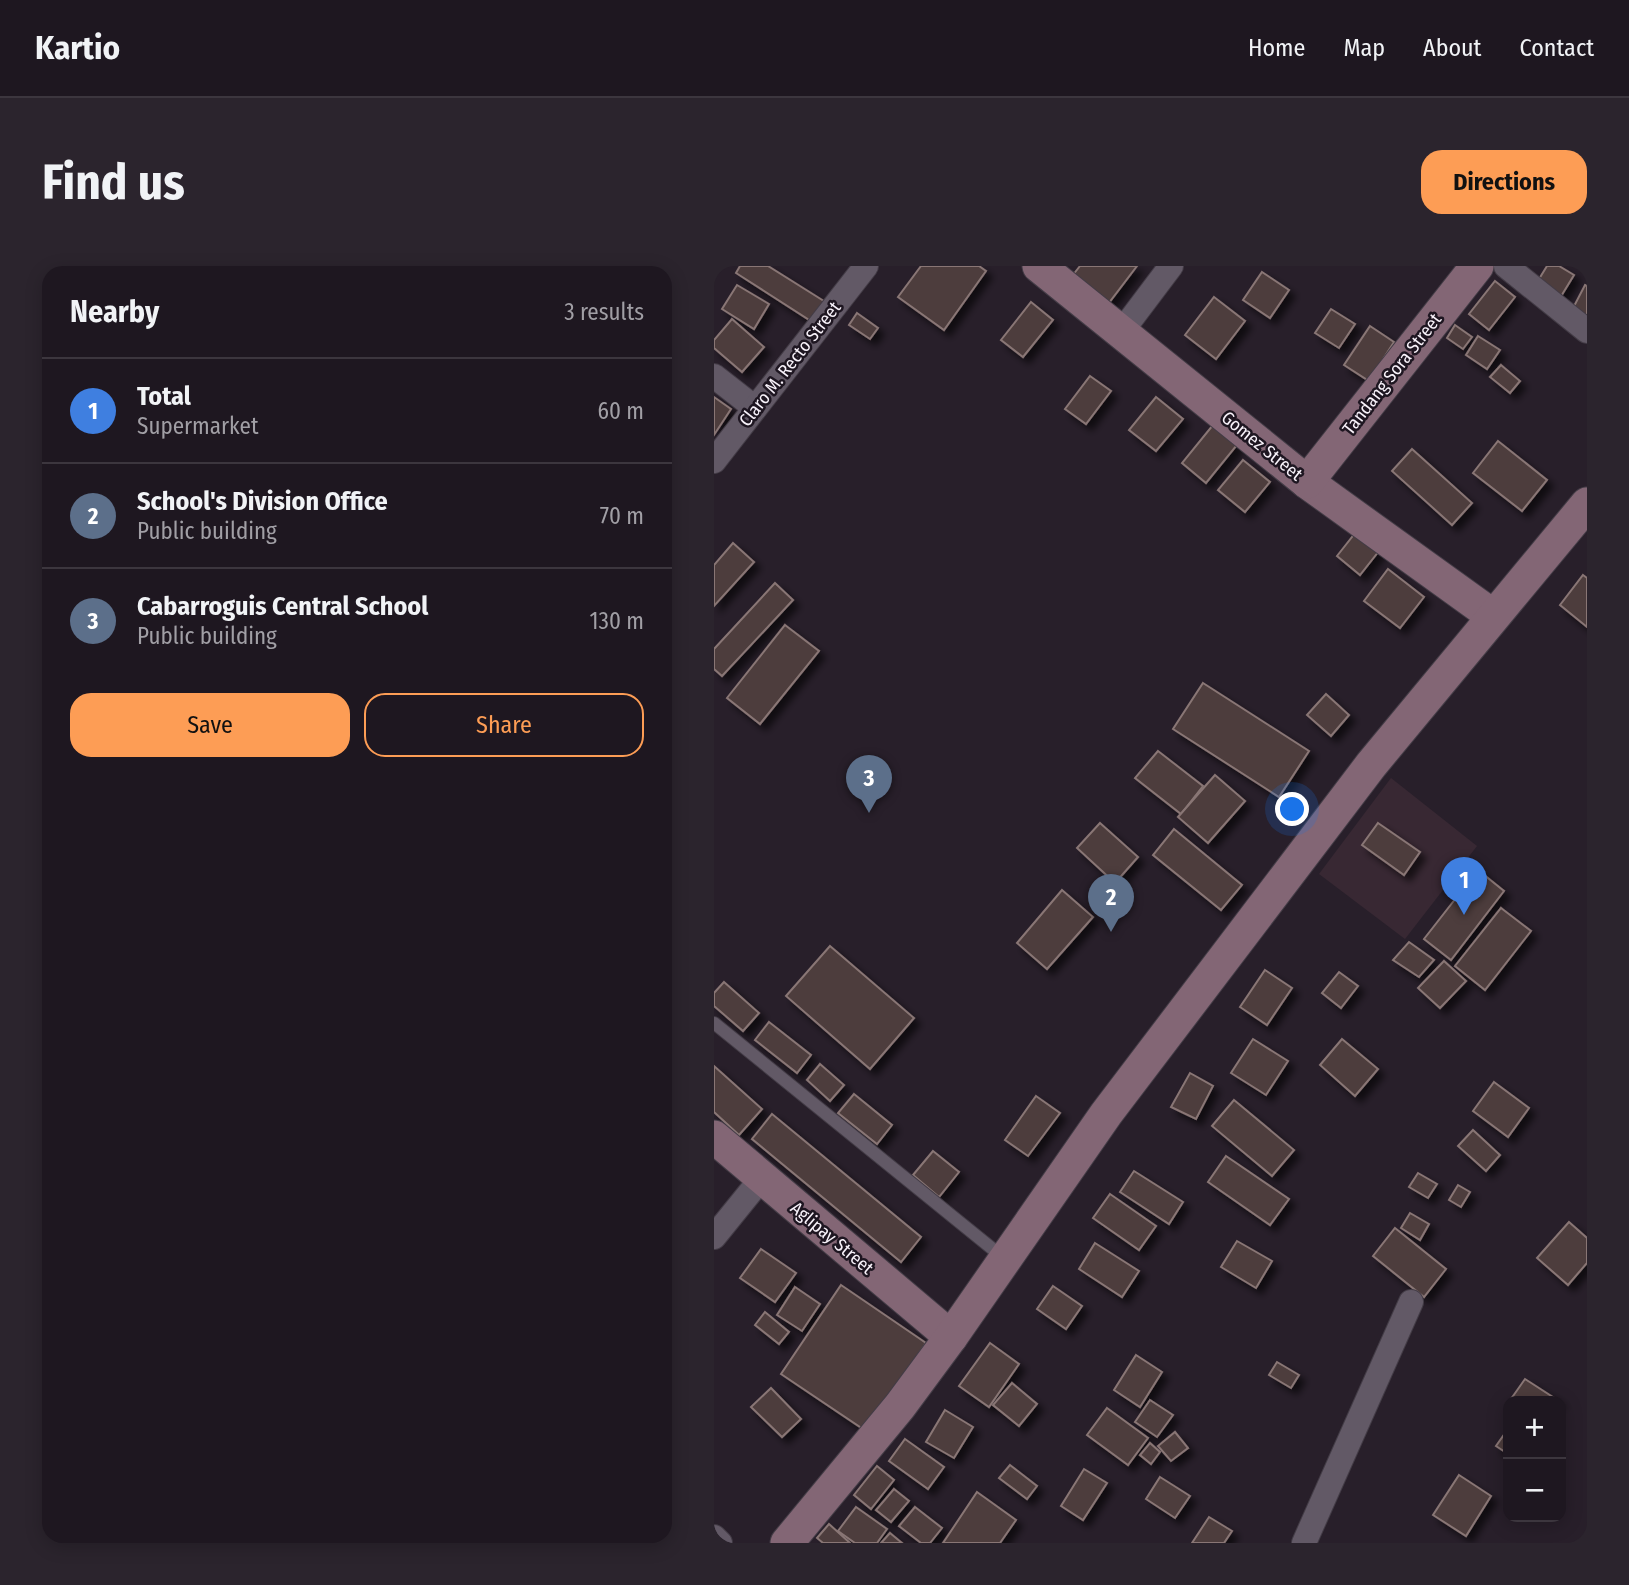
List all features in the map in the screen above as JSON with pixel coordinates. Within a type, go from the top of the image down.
[{"type":"main road","name":"Gomez Street","points":[[1039,266],[1307,482],[1493,617]]},
{"type":"main road","name":"Tandang Sora Street","points":[[1307,482],[1477,266]]},
{"type":"main road","points":[[787,1543],[900,1406],[1106,1114],[1371,765],[1587,504]]},
{"type":"main road","name":"Aglipay Street","points":[[714,1137],[951,1337]]},
{"type":"street","name":"Claro M. Recto Street","points":[[714,461],[866,266]]},
{"type":"street","points":[[1122,331],[1171,266]]},
{"type":"street","points":[[1506,266],[1587,331]]},
{"type":"street","points":[[714,376],[755,408]]},
{"type":"street","points":[[714,1237],[761,1179]]},
{"type":"street","points":[[1304,1543],[1411,1302]]},
{"type":"street","points":[[714,1537],[720,1543]]},
{"type":"lane","points":[[714,1023],[1005,1259]]},
{"type":"shaded area","points":[[1391,778],[1477,846],[1405,939],[1319,874]]},
{"type":"building","points":[[740,266],[768,266],[827,303],[814,323],[736,273]]},
{"type":"building","points":[[921,266],[979,266],[986,271],[944,330],[898,297]]},
{"type":"building","points":[[1080,266],[1137,266],[1105,308],[1069,280]]},
{"type":"building","points":[[1547,266],[1559,266],[1574,275],[1560,298],[1536,284]]},
{"type":"building","points":[[1262,272],[1289,290],[1270,318],[1243,300]]},
{"type":"building","points":[[1495,281],[1515,297],[1489,330],[1469,314]]},
{"type":"building","points":[[737,285],[769,304],[754,329],[722,309]]},
{"type":"building","points":[[1585,285],[1587,286],[1587,318],[1572,310]]},
{"type":"building","points":[[1214,297],[1245,321],[1216,359],[1185,335]]},
{"type":"building","points":[[1031,302],[1053,320],[1023,357],[1001,340]]},
{"type":"building","points":[[1331,309],[1355,324],[1339,348],[1315,333]]},
{"type":"building","points":[[857,313],[878,328],[870,339],[849,325]]},
{"type":"building","points":[[732,319],[764,347],[742,372],[714,348],[714,340]]},
{"type":"building","points":[[1455,325],[1472,337],[1463,349],[1447,338]]},
{"type":"building","points":[[1370,326],[1394,342],[1369,381],[1344,365]]},
{"type":"building","points":[[1478,336],[1500,350],[1487,369],[1466,355]]},
{"type":"building","points":[[1501,365],[1520,381],[1510,393],[1490,377]]},
{"type":"building","points":[[1090,376],[1111,391],[1086,424],[1065,409]]},
{"type":"building","points":[[714,397],[731,409],[714,435]]},
{"type":"building","points":[[1156,397],[1183,419],[1156,451],[1129,430]]},
{"type":"building","points":[[1213,425],[1237,445],[1206,483],[1182,463]]},
{"type":"building","points":[[1498,441],[1547,480],[1522,511],[1473,473]]},
{"type":"building","points":[[1412,449],[1472,503],[1452,525],[1392,471]]},
{"type":"building","points":[[1243,460],[1270,482],[1245,512],[1218,490]]},
{"type":"building","points":[[1356,532],[1379,551],[1360,575],[1337,556]]},
{"type":"building","points":[[733,543],[754,562],[714,606],[714,565]]},
{"type":"building","points":[[1388,569],[1424,597],[1400,628],[1364,601]]},
{"type":"building","points":[[1583,575],[1587,578],[1587,627],[1560,605]]},
{"type":"building","points":[[775,583],[793,600],[722,676],[714,669],[714,649]]},
{"type":"building","points":[[785,625],[819,651],[760,724],[727,698]]},
{"type":"building","points":[[1203,683],[1309,751],[1279,797],[1173,729]]},
{"type":"building","points":[[1326,694],[1349,715],[1331,736],[1307,715]]},
{"type":"building","points":[[1158,751],[1203,786],[1181,814],[1135,778]]},
{"type":"building","points":[[1215,775],[1245,801],[1208,843],[1178,817]]},
{"type":"building","points":[[1100,823],[1138,857],[1115,883],[1077,848]]},
{"type":"building","points":[[1378,823],[1420,852],[1404,875],[1362,845]]},
{"type":"building","points":[[1174,829],[1242,885],[1221,910],[1153,855]]},
{"type":"building","points":[[1478,870],[1504,891],[1451,960],[1424,939]]},
{"type":"building","points":[[1062,890],[1093,917],[1047,969],[1017,943]]},
{"type":"building","points":[[1501,908],[1531,931],[1485,990],[1455,966]]},
{"type":"building","points":[[1409,942],[1434,960],[1419,977],[1393,960]]},
{"type":"building","points":[[830,946],[914,1018],[870,1069],[786,996]]},
{"type":"building","points":[[1444,961],[1466,981],[1440,1008],[1418,988]]},
{"type":"building","points":[[1265,970],[1292,988],[1267,1025],[1240,1007]]},
{"type":"building","points":[[1339,972],[1358,986],[1341,1008],[1322,993]]},
{"type":"building","points":[[724,982],[759,1013],[743,1031],[714,1006],[714,993]]},
{"type":"building","points":[[769,1022],[811,1055],[797,1073],[755,1040]]},
{"type":"building","points":[[1253,1039],[1288,1061],[1266,1095],[1231,1073]]},
{"type":"building","points":[[1342,1039],[1378,1069],[1355,1096],[1320,1065]]},
{"type":"building","points":[[820,1064],[844,1085],[830,1101],[807,1080]]},
{"type":"building","points":[[714,1066],[762,1109],[739,1135],[714,1112]]},
{"type":"building","points":[[1190,1073],[1213,1086],[1196,1119],[1171,1107]]},
{"type":"building","points":[[1494,1082],[1529,1108],[1508,1137],[1473,1111]]},
{"type":"building","points":[[854,1094],[892,1125],[877,1144],[838,1113]]},
{"type":"building","points":[[1036,1096],[1060,1113],[1028,1156],[1005,1140]]},
{"type":"building","points":[[1234,1100],[1294,1150],[1272,1176],[1212,1126]]},
{"type":"building","points":[[772,1114],[921,1237],[901,1262],[752,1139]]},
{"type":"building","points":[[1473,1130],[1500,1155],[1486,1171],[1458,1146]]},
{"type":"building","points":[[933,1151],[959,1172],[939,1197],[913,1175]]},
{"type":"building","points":[[1226,1156],[1289,1199],[1270,1225],[1208,1182]]},
{"type":"building","points":[[1134,1171],[1183,1202],[1169,1224],[1120,1192]]},
{"type":"building","points":[[1418,1173],[1437,1184],[1428,1198],[1409,1187]]},
{"type":"building","points":[[1458,1185],[1470,1192],[1461,1207],[1449,1200]]},
{"type":"building","points":[[1110,1194],[1156,1226],[1139,1250],[1093,1218]]},
{"type":"building","points":[[1410,1213],[1429,1224],[1420,1240],[1401,1228]]},
{"type":"building","points":[[1569,1222],[1587,1238],[1587,1263],[1568,1285],[1537,1258]]},
{"type":"building","points":[[1395,1228],[1446,1269],[1424,1297],[1373,1256]]},
{"type":"building","points":[[1237,1241],[1272,1261],[1256,1288],[1221,1267]]},
{"type":"building","points":[[1095,1243],[1139,1271],[1122,1297],[1079,1269]]},
{"type":"building","points":[[761,1249],[796,1273],[775,1302],[740,1278]]},
{"type":"building","points":[[841,1285],[926,1343],[866,1431],[781,1374]]},
{"type":"building","points":[[1053,1286],[1082,1306],[1066,1329],[1037,1309]]},
{"type":"building","points":[[795,1287],[820,1304],[802,1331],[777,1315]]},
{"type":"building","points":[[765,1312],[789,1332],[779,1344],[755,1325]]},
{"type":"building","points":[[990,1343],[1019,1364],[989,1407],[959,1386]]},
{"type":"building","points":[[1136,1355],[1162,1372],[1140,1407],[1114,1390]]},
{"type":"building","points":[[1277,1362],[1299,1375],[1291,1388],[1269,1375]]},
{"type":"building","points":[[1525,1379],[1551,1396],[1513,1396]]},
{"type":"building","points":[[1012,1383],[1037,1404],[1019,1426],[993,1405]]},
{"type":"building","points":[[771,1388],[801,1419],[782,1437],[751,1407]]},
{"type":"building","points":[[1150,1400],[1173,1415],[1157,1437],[1135,1422]]},
{"type":"building","points":[[1107,1408],[1148,1438],[1128,1465],[1087,1435]]},
{"type":"building","points":[[945,1410],[973,1427],[954,1458],[926,1442]]},
{"type":"building","points":[[1175,1432],[1188,1448],[1171,1461],[1158,1446]]},
{"type":"building","points":[[1503,1436],[1503,1451],[1496,1446]]},
{"type":"building","points":[[905,1439],[944,1467],[928,1489],[889,1461]]},
{"type":"building","points":[[1150,1443],[1160,1452],[1151,1464],[1140,1455]]},
{"type":"building","points":[[1010,1465],[1037,1486],[1027,1499],[999,1478]]},
{"type":"building","points":[[877,1466],[894,1480],[871,1509],[854,1495]]},
{"type":"building","points":[[1084,1469],[1107,1483],[1083,1520],[1061,1506]]},
{"type":"building","points":[[1459,1475],[1491,1496],[1466,1536],[1433,1515]]},
{"type":"building","points":[[1160,1477],[1190,1496],[1175,1518],[1146,1499]]},
{"type":"building","points":[[894,1489],[909,1501],[891,1522],[876,1510]]},
{"type":"building","points":[[977,1492],[1016,1520],[1000,1543],[943,1543]]},
{"type":"building","points":[[856,1507],[887,1529],[877,1543],[855,1543],[838,1531]]},
{"type":"building","points":[[915,1507],[942,1528],[930,1543],[921,1543],[899,1526]]},
{"type":"building","points":[[1209,1517],[1232,1531],[1224,1543],[1192,1543]]},
{"type":"building","points":[[829,1524],[850,1543],[823,1543],[817,1538]]},
{"type":"building","points":[[890,1533],[902,1543],[881,1543]]},
{"type":"place","name":"Cabarroguis Central School","points":[[869,813]]},
{"type":"place","name":"Total","points":[[1464,915]]},
{"type":"place","name":"School's Division Office","points":[[1111,932]]}]
